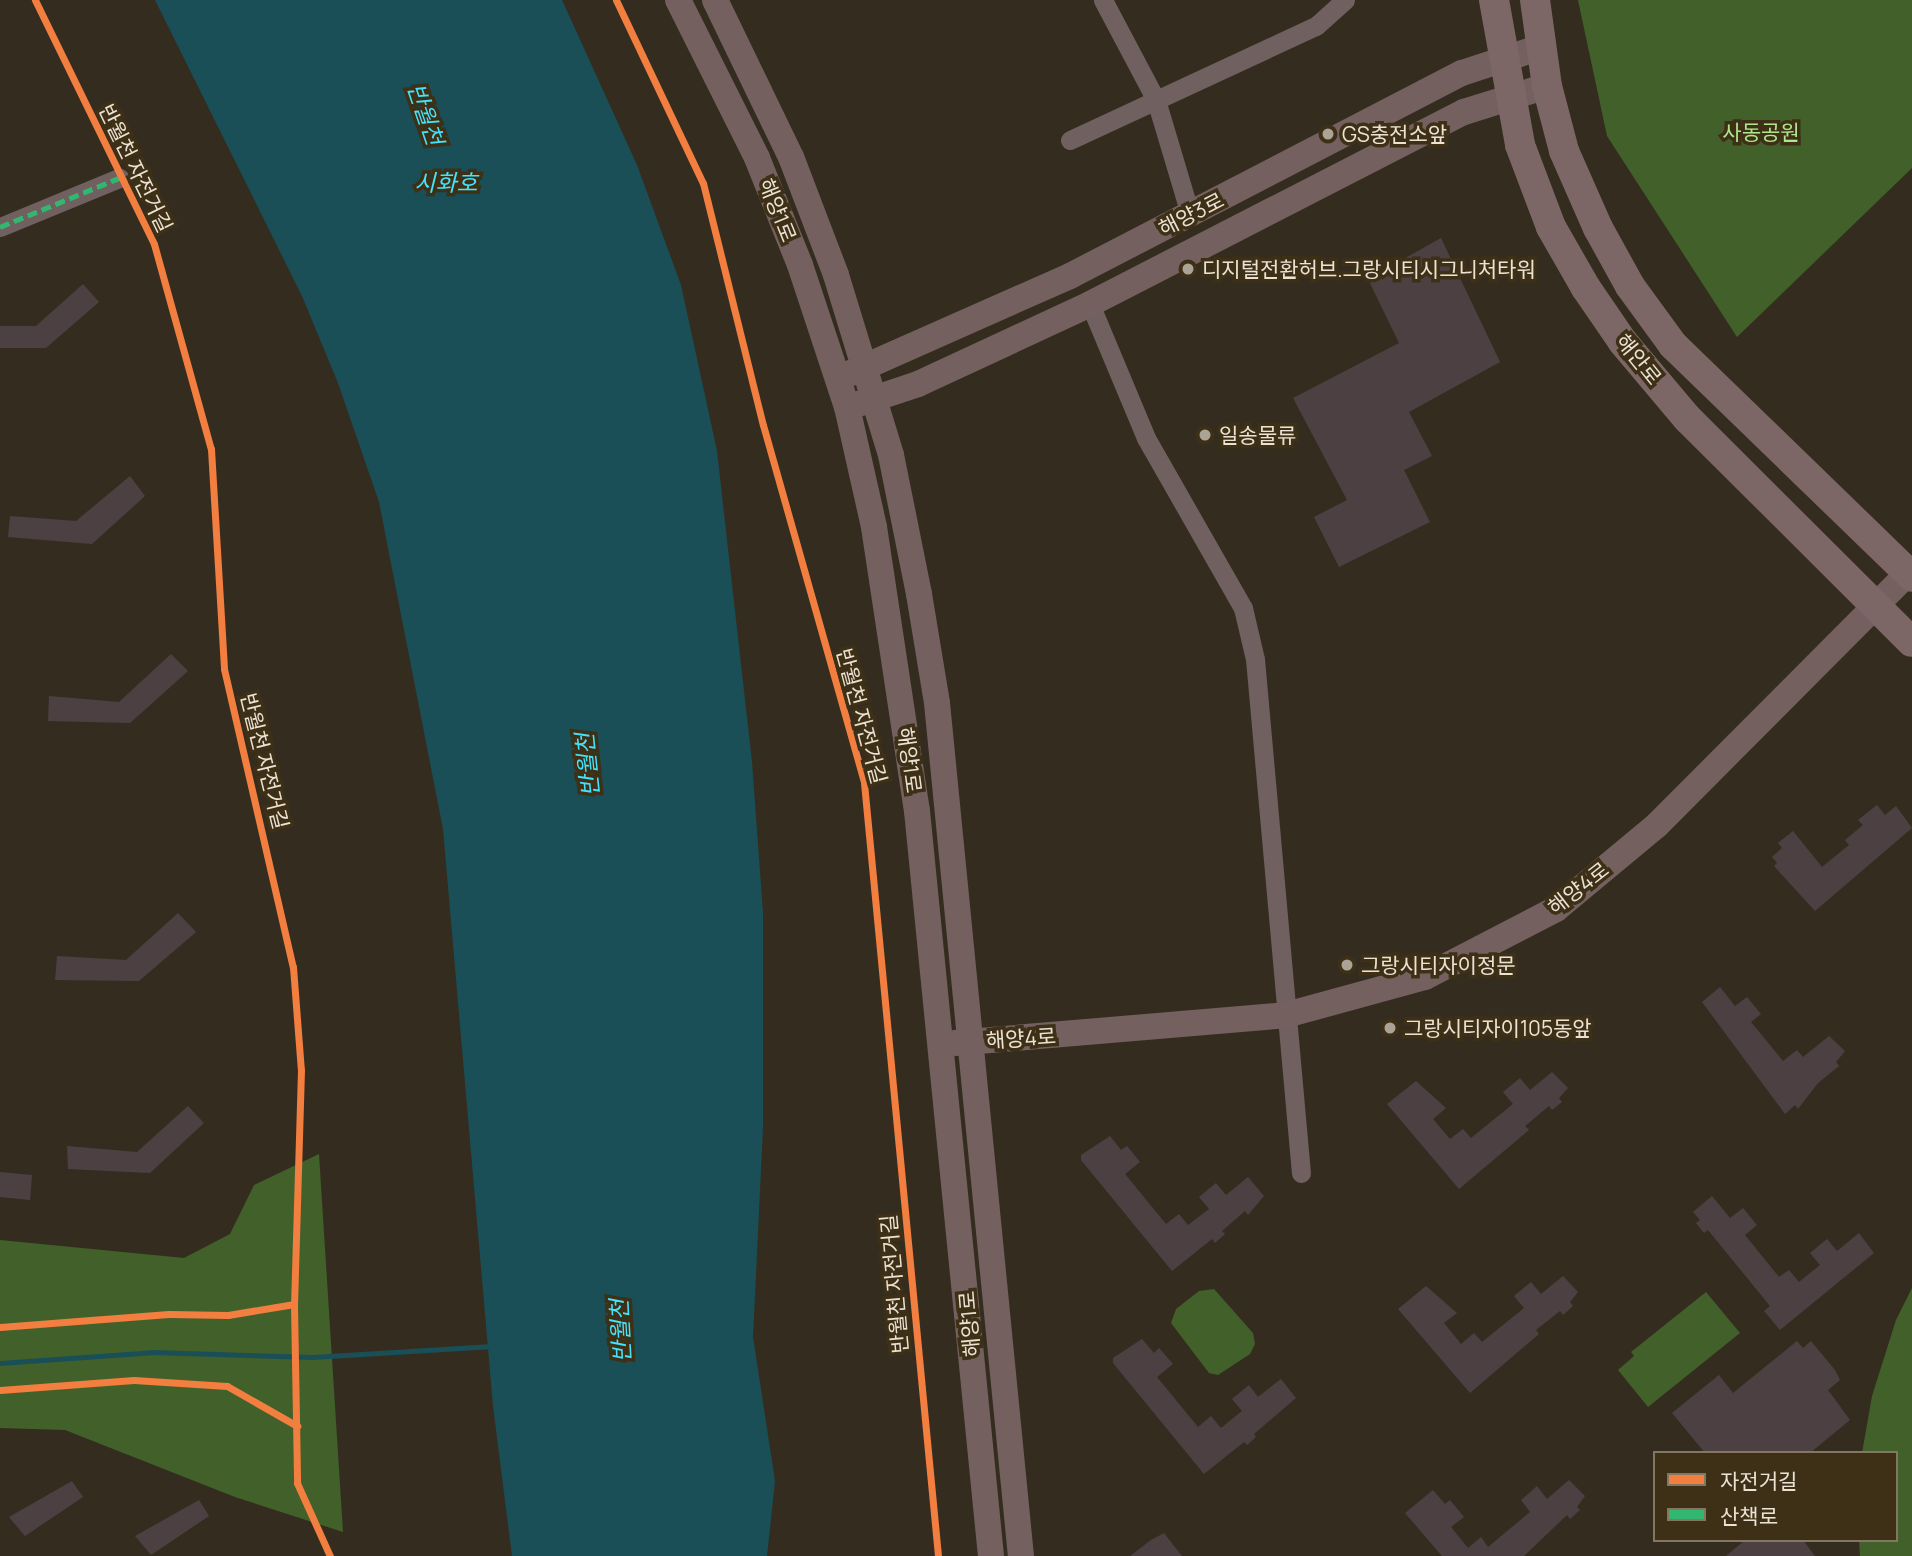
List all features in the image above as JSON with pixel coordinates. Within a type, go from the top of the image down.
[{"type":"main road","name":"해안로","points":[[1494,0],[1520,145],[1552,227],[1623,342],[1687,418],[1912,642]]},
{"type":"main road","name":"해안로","points":[[1535,0],[1547,86],[1564,151],[1598,228],[1630,286],[1673,345],[1910,575]]},
{"type":"street","name":"해양1로","points":[[678,0],[757,158],[838,378],[847,407],[892,628],[943,1044],[991,1556]]},
{"type":"street","name":"해양1로","points":[[715,0],[791,157],[867,366],[896,479],[937,703],[1021,1556]]},
{"type":"street","points":[[1103,0],[1156,100],[1190,214]]},
{"type":"street","points":[[1070,140],[1316,26],[1345,0]]},
{"type":"street","name":"해양3로","points":[[838,378],[1070,276],[1462,73],[1503,57],[1541,47]]},
{"type":"street","name":"해양3로","points":[[847,407],[918,384],[1090,304],[1444,121],[1547,86]]},
{"type":"street","points":[[0,227],[119,178]]},
{"type":"street","points":[[1090,304],[1146,438],[1243,608],[1255,659],[1301,1174]]},
{"type":"street","name":"해양4로","points":[[943,1044],[1286,1015],[1425,977],[1556,909],[1657,825],[1875,605],[1910,575]]},
{"type":"green space","name":"사동공원","points":[[1578,0],[1912,0],[1912,168],[1737,337],[1607,136]]},
{"type":"green space","points":[[319,1154],[343,1532],[235,1497],[65,1430],[0,1428],[0,1240],[184,1258],[230,1234],[254,1185]]},
{"type":"green space","points":[[1912,1288],[1912,1556],[1860,1556],[1859,1542],[1898,1542],[1898,1451],[1862,1451],[1872,1396],[1896,1320]]},
{"type":"green space","points":[[1214,1289],[1253,1333],[1255,1344],[1250,1354],[1218,1375],[1209,1373],[1171,1323],[1176,1309],[1199,1291]]},
{"type":"green space","points":[[1706,1292],[1740,1333],[1648,1407],[1618,1370],[1634,1356],[1631,1352]]},
{"type":"water","name":"시화호","points":[[155,0],[562,0],[637,165],[681,285],[717,451],[752,762],[763,913],[763,1127],[753,1337],[775,1481],[767,1556],[512,1556],[493,1406],[443,829],[379,502],[338,383],[302,296]]},
{"type":"building","points":[[1441,238],[1500,362],[1409,412],[1432,456],[1404,470],[1430,522],[1339,567],[1314,517],[1347,500],[1293,398],[1399,343],[1368,279]]},
{"type":"building","points":[[83,284],[99,302],[46,348],[0,348],[0,326],[36,326]]},
{"type":"building","points":[[130,476],[145,496],[92,544],[8,537],[10,516],[76,521]]},
{"type":"building","points":[[171,654],[188,671],[130,723],[48,721],[49,696],[119,702]]},
{"type":"building","points":[[1877,805],[1885,815],[1896,806],[1912,828],[1815,911],[1774,866],[1777,863],[1772,857],[1782,848],[1778,843],[1793,831],[1822,867],[1849,845],[1845,840],[1863,825],[1858,820]]},
{"type":"building","points":[[178,913],[196,932],[139,981],[55,980],[57,956],[126,960]]},
{"type":"building","points":[[1720,987],[1735,1006],[1747,997],[1761,1014],[1751,1022],[1783,1061],[1797,1050],[1803,1057],[1829,1036],[1845,1051],[1836,1062],[1839,1066],[1818,1083],[1798,1109],[1795,1105],[1785,1114],[1702,1002]]},
{"type":"building","points":[[1552,1072],[1568,1088],[1559,1098],[1562,1102],[1552,1110],[1549,1106],[1525,1126],[1529,1130],[1459,1189],[1387,1104],[1416,1081],[1446,1108],[1433,1119],[1450,1139],[1463,1129],[1471,1138],[1513,1104],[1503,1092],[1520,1078],[1530,1090]]},
{"type":"building","points":[[188,1106],[204,1123],[150,1173],[68,1169],[67,1146],[137,1152]]},
{"type":"building","points":[[1110,1136],[1121,1150],[1127,1146],[1140,1162],[1125,1174],[1166,1224],[1179,1214],[1188,1225],[1209,1209],[1199,1197],[1216,1183],[1226,1195],[1248,1177],[1264,1196],[1248,1215],[1245,1211],[1222,1231],[1225,1234],[1215,1243],[1212,1239],[1172,1271],[1081,1160],[1081,1155]]},
{"type":"building","points":[[0,1172],[32,1175],[30,1200],[0,1197]]},
{"type":"building","points":[[1712,1196],[1730,1218],[1743,1208],[1757,1225],[1745,1235],[1779,1277],[1789,1270],[1799,1282],[1820,1265],[1810,1253],[1827,1239],[1837,1251],[1859,1233],[1874,1253],[1780,1330],[1764,1311],[1770,1306],[1708,1230],[1704,1233],[1696,1223],[1700,1220],[1693,1212]]},
{"type":"building","points":[[1563,1276],[1578,1292],[1570,1302],[1573,1306],[1563,1315],[1560,1311],[1536,1330],[1539,1334],[1470,1393],[1398,1309],[1426,1286],[1457,1313],[1444,1323],[1461,1344],[1474,1333],[1482,1342],[1524,1308],[1514,1296],[1531,1282],[1541,1294]]},
{"type":"building","points":[[1142,1339],[1154,1353],[1159,1348],[1173,1364],[1157,1377],[1198,1427],[1211,1416],[1221,1428],[1242,1411],[1232,1399],[1249,1385],[1258,1397],[1281,1379],[1296,1398],[1254,1434],[1256,1437],[1247,1445],[1244,1442],[1204,1474],[1113,1363],[1113,1358]]},
{"type":"building","points":[[1797,1341],[1803,1348],[1811,1341],[1840,1380],[1828,1390],[1850,1420],[1812,1451],[1703,1451],[1672,1413],[1719,1375],[1733,1393]]},
{"type":"building","points":[[1569,1480],[1585,1496],[1577,1507],[1580,1510],[1570,1519],[1567,1515],[1524,1556],[1442,1556],[1405,1513],[1433,1490],[1445,1504],[1450,1500],[1464,1517],[1451,1527],[1468,1548],[1481,1537],[1488,1547],[1530,1512],[1521,1500],[1537,1486],[1547,1499]]},
{"type":"building","points":[[72,1481],[83,1497],[25,1536],[9,1517]]},
{"type":"building","points":[[199,1500],[209,1516],[151,1555],[135,1536]]},
{"type":"building","points":[[1164,1533],[1182,1556],[1130,1556],[1151,1540]]},
{"type":"building","points":[[1743,1542],[1804,1542],[1815,1556],[1726,1556]]},
{"type":"waterway","points":[[0,1363],[152,1352],[313,1357],[493,1346]]},
{"type":"marked path","points":[[0,227],[119,178]]},
{"type":"cycle path","name":"반월천 자전거길","points":[[35,0],[154,244],[211,449],[224,669],[293,967],[301,1070],[294,1304],[297,1483],[330,1556]]},
{"type":"cycle path","name":"반월천 자전거길","points":[[616,0],[703,183],[763,425],[864,783],[938,1556]]},
{"type":"cycle path","points":[[0,1327],[169,1314],[228,1315],[294,1304]]},
{"type":"cycle path","points":[[0,1390],[134,1380],[227,1386],[297,1426]]},
{"type":"place","name":"GS충전소앞","points":[[1328,134]]},
{"type":"place","name":"디지털전환허브.그랑시티시그니처타워","points":[[1188,269]]},
{"type":"place","name":"일송물류","points":[[1205,435]]},
{"type":"place","name":"그랑시티자이정문","points":[[1347,965]]},
{"type":"place","name":"그랑시티자이105동앞","points":[[1390,1028]]},
{"type":"water label","name":"반월천","points":[[426,114]]},
{"type":"water label","name":"반월천","points":[[587,765]]},
{"type":"water label","name":"반월천","points":[[620,1331]]}]
